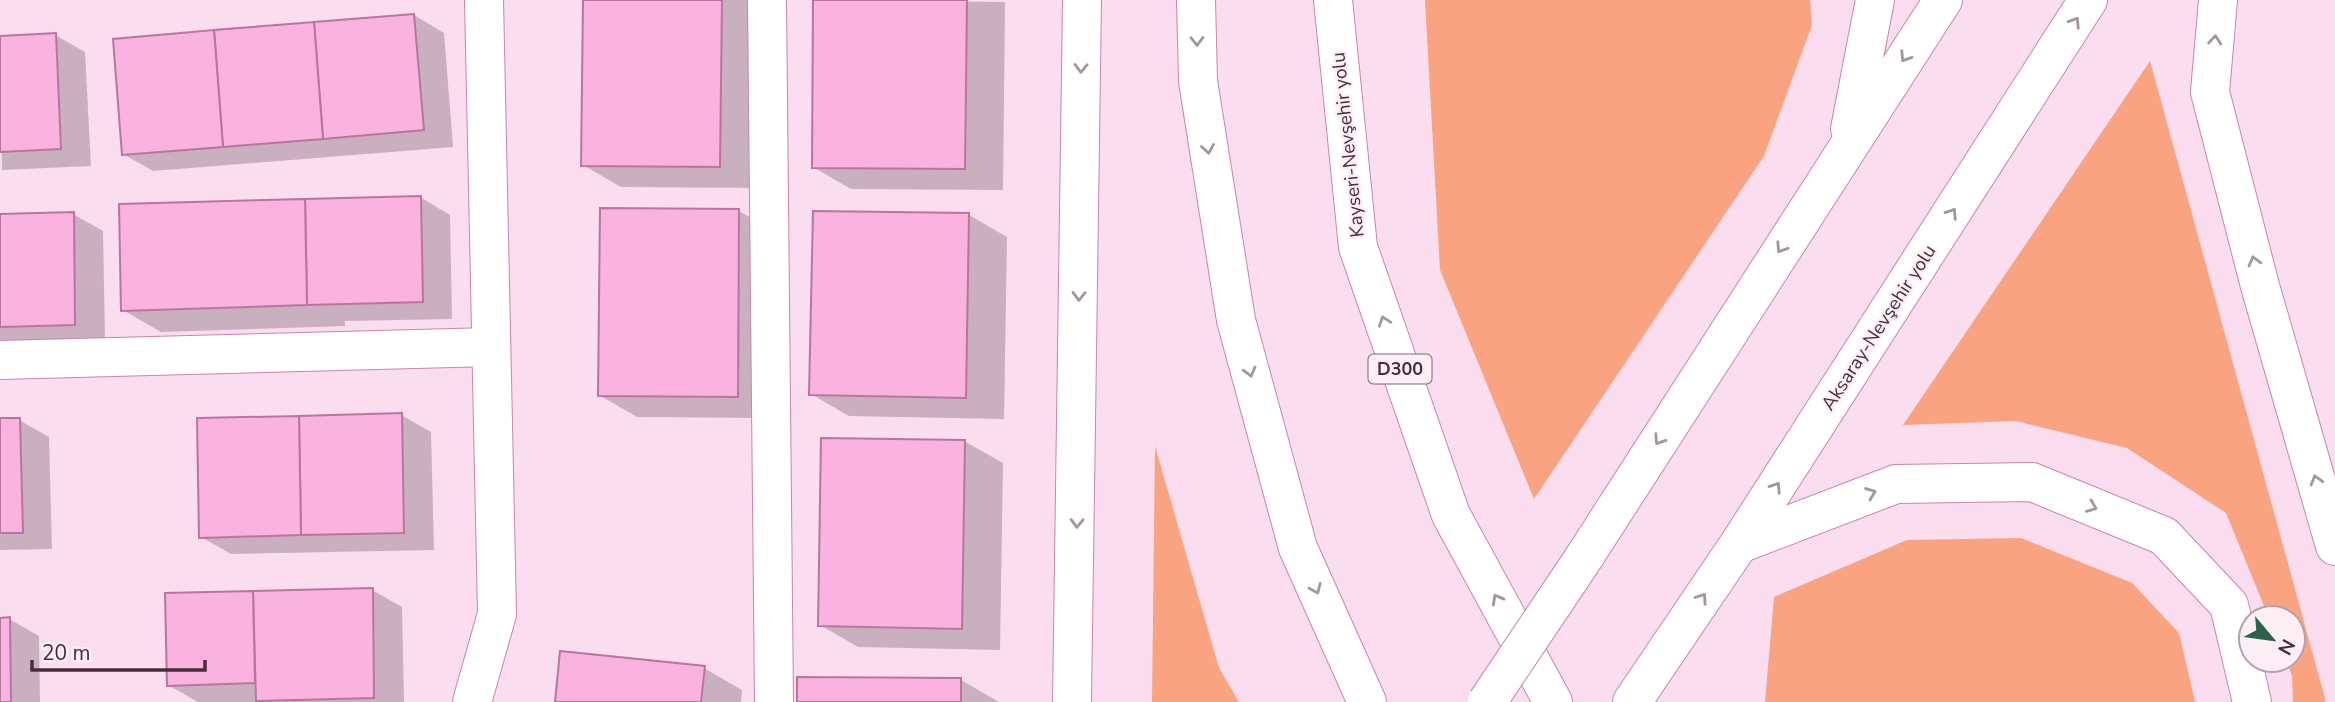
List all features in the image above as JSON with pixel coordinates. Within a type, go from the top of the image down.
[{"type":"main road","points":[[472,702],[497,614],[484,0]]},
{"type":"main road","points":[[767,0],[774,702]]},
{"type":"main road","points":[[1072,702],[1082,0]]},
{"type":"main road","points":[[1196,0],[1198,81],[1236,320],[1298,548],[1367,702]]},
{"type":"main road","points":[[1847,146],[1875,0]]},
{"type":"main road","points":[[1487,702],[1581,562],[1943,0]]},
{"type":"main road","name":"Aksaray-Nevşehir yolu","points":[[1632,702],[1739,544],[2088,0]]},
{"type":"main road","points":[[2218,0],[2210,92],[2260,286],[2335,546]]},
{"type":"main road","name":"Kayseri-Nevşehir yolu","points":[[1333,3],[1358,247],[1451,515],[1553,702]]},
{"type":"main road","points":[[0,360],[491,347]]},
{"type":"main road","points":[[1739,544],[1896,484],[2032,482],[2164,536],[2229,605],[2252,702]]},
{"type":"shaded area","points":[[1425,0],[1810,0],[1812,25],[1764,156],[1534,499],[1440,270]]},
{"type":"shaded area","points":[[2150,61],[2299,604],[2263,604],[2226,513],[2127,448],[2016,421],[1903,425]]},
{"type":"shaded area","points":[[1155,446],[1219,668],[1239,702],[1152,702]]},
{"type":"shaded area","points":[[2021,538],[2132,583],[2179,633],[2195,702],[1765,702],[1774,597],[1907,540]]},
{"type":"shaded area","points":[[2307,633],[2326,702],[2293,702],[2291,674],[2307,674]]},
{"type":"building","points":[[583,0],[722,0],[720,167],[581,166]]},
{"type":"building","points":[[813,0],[967,0],[965,169],[812,168]]},
{"type":"building","points":[[414,14],[424,130],[323,139],[314,22]]},
{"type":"building","points":[[314,22],[323,139],[223,147],[214,30]]},
{"type":"building","points":[[214,30],[223,147],[122,155],[113,39]]},
{"type":"building","points":[[56,33],[61,149],[0,152],[0,36]]},
{"type":"building","points":[[421,196],[423,302],[307,305],[305,199]]},
{"type":"building","points":[[305,199],[307,305],[121,311],[119,204]]},
{"type":"building","points":[[600,208],[739,209],[738,397],[598,396]]},
{"type":"building","points":[[813,211],[969,213],[966,398],[809,395]]},
{"type":"building","points":[[74,212],[75,325],[0,327],[0,214]]},
{"type":"building","points":[[402,413],[404,533],[301,535],[299,416]]},
{"type":"building","points":[[299,416],[301,535],[199,538],[197,418]]},
{"type":"building","points":[[0,418],[20,418],[23,533],[0,533]]},
{"type":"building","points":[[821,438],[965,440],[962,629],[818,626]]},
{"type":"building","points":[[373,588],[374,698],[256,701],[253,591]]},
{"type":"building","points":[[253,591],[255,683],[167,686],[165,593]]},
{"type":"building","points":[[10,617],[11,702],[0,702],[0,618]]},
{"type":"building","points":[[560,651],[705,666],[701,702],[555,702]]},
{"type":"building","points":[[797,677],[961,678],[961,702],[797,702]]}]
